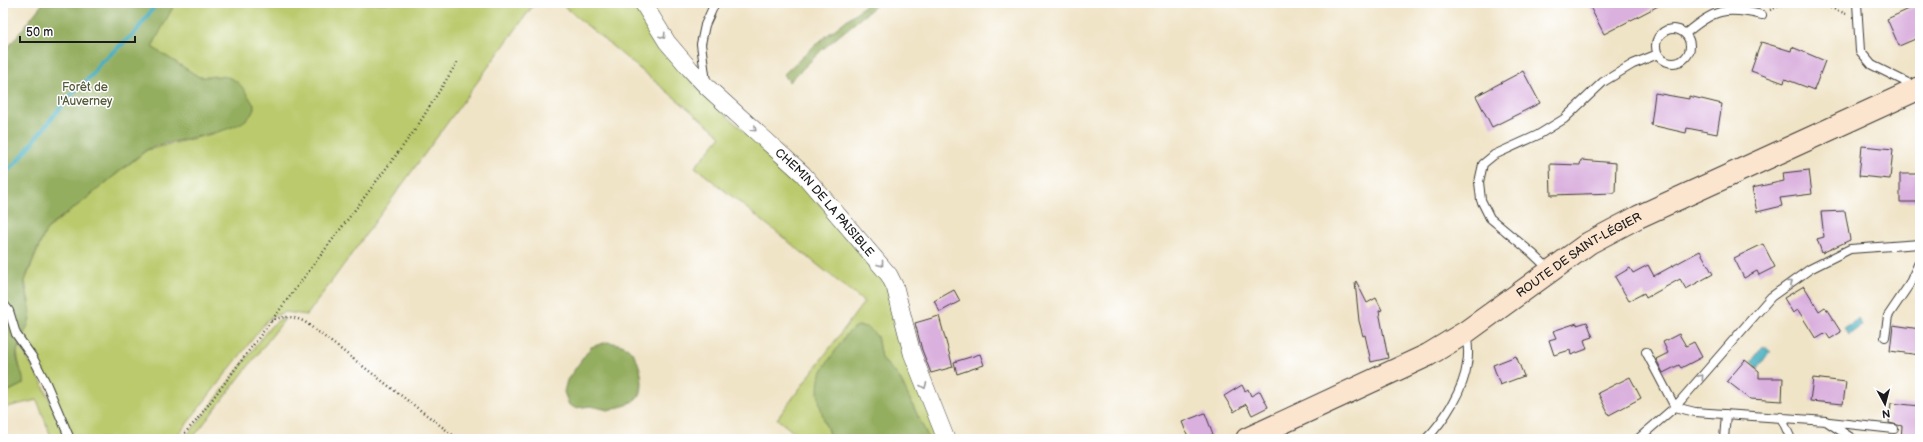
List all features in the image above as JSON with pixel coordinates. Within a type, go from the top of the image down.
[{"type":"main road","name":"ROUTE DE SAINT-LÉGIER","points":[[1247,439],[1418,360],[1466,332],[1589,243],[1638,217],[1919,88]]},
{"type":"street","name":"CHEMIN DE LA PAISIBLE","points":[[643,3],[667,42],[707,87],[803,174],[889,274],[895,287],[912,354],[946,439]]},
{"type":"lane","points":[[707,87],[701,44],[705,25],[715,3]]},
{"type":"lane","points":[[1857,3],[1860,51],[1872,65],[1919,88]]},
{"type":"lane","points":[[1685,34],[1702,20],[1719,12],[1744,10],[1762,15]]},
{"type":"lane","points":[[1668,30],[1677,30],[1685,34],[1689,40],[1690,49],[1688,56],[1683,61],[1674,63],[1667,62],[1658,54],[1657,40],[1661,34],[1668,30]]},
{"type":"lane","points":[[1550,270],[1490,218],[1481,200],[1479,188],[1479,182],[1484,164],[1494,155],[1538,135],[1564,119],[1603,82],[1633,64],[1658,54]]},
{"type":"lane","points":[[1638,439],[1675,407],[1771,297],[1810,269],[1850,248],[1920,244]]},
{"type":"lane","points":[[1885,337],[1888,316],[1909,285],[1920,260]]},
{"type":"lane","points":[[3,303],[9,310],[16,334],[33,358],[46,383],[70,439]]},
{"type":"lane","points":[[1426,439],[1438,427],[1455,399],[1467,364],[1466,332]]},
{"type":"lane","points":[[1646,352],[1675,407],[1695,412],[1780,417],[1894,429]]},
{"type":"lane","points":[[1724,439],[1726,414]]},
{"type":"lane","points":[[1780,417],[1791,439]]},
{"type":"lane","points":[[1826,421],[1853,439]]},
{"type":"path","points":[[1762,15],[1775,7],[1794,3]]},
{"type":"path","points":[[1812,3],[1820,4],[1843,13],[1857,15]]},
{"type":"path","points":[[179,439],[196,421],[415,130],[458,62]]},
{"type":"path","points":[[271,321],[279,317],[290,316],[305,322],[458,439]]},
{"type":"green space","name":"Forêt de l'Auverney","points":[[43,3],[175,3],[152,47],[199,77],[218,76],[231,78],[244,89],[254,105],[251,115],[240,123],[225,130],[169,143],[145,151],[47,229],[25,282],[30,309],[30,318],[17,352],[23,376],[23,384],[3,394],[3,54]]},
{"type":"green space","points":[[175,3],[535,3],[307,315],[285,312],[269,318],[175,439],[74,439],[35,357],[21,336],[29,321],[31,312],[25,281],[46,230],[147,150],[211,134],[238,124],[230,78],[199,77],[151,47]]},
{"type":"green space","points":[[560,3],[636,3],[662,46],[707,99],[789,169],[884,276],[941,439],[929,439],[899,377],[881,358],[877,336],[824,421],[831,439],[802,439],[777,419],[864,302],[695,167],[721,136]]},
{"type":"green space","points":[[868,3],[879,3],[823,49],[789,82],[784,74],[815,45]]},
{"type":"green space","points":[[285,319],[195,435],[190,439],[183,439],[197,424],[270,327],[279,320]]},
{"type":"green space","points":[[858,326],[867,327],[877,336],[881,358],[899,377],[929,439],[831,439],[819,400],[818,384],[825,365],[844,337]]},
{"type":"green space","points":[[607,342],[628,348],[636,358],[642,377],[640,396],[627,405],[608,410],[591,406],[575,408],[569,405],[564,392],[567,380],[591,347]]},
{"type":"green space","points":[[19,344],[43,385],[67,439],[52,439],[37,400],[3,408],[3,394],[23,384],[17,353]]},
{"type":"water","points":[[1858,319],[1862,325],[1849,335],[1844,328]]},
{"type":"water","points":[[1763,346],[1770,351],[1758,368],[1751,362]]},
{"type":"building","points":[[1588,3],[1664,3],[1604,34]]},
{"type":"building","points":[[1920,4],[1920,37],[1899,46],[1887,19]]},
{"type":"building","points":[[1761,42],[1791,51],[1792,47],[1825,61],[1814,90],[1785,79],[1784,83],[1751,71]]},
{"type":"building","points":[[1523,71],[1540,103],[1492,127],[1476,96]]},
{"type":"building","points":[[1655,93],[1689,99],[1689,96],[1722,104],[1717,134],[1687,128],[1686,133],[1651,125]]},
{"type":"building","points":[[1862,146],[1893,149],[1890,179],[1859,176]]},
{"type":"building","points":[[1581,160],[1616,163],[1615,193],[1551,195],[1550,164],[1580,165]]},
{"type":"building","points":[[1809,170],[1812,194],[1780,198],[1782,206],[1757,212],[1752,188],[1784,181],[1783,173]]},
{"type":"building","points":[[1900,174],[1920,174],[1920,202],[1900,202]]},
{"type":"building","points":[[1845,211],[1850,240],[1822,253],[1817,239],[1824,237],[1821,212]]},
{"type":"building","points":[[1763,244],[1775,267],[1759,275],[1757,271],[1744,278],[1734,258]]},
{"type":"building","points":[[1700,251],[1713,274],[1686,289],[1680,279],[1646,298],[1644,293],[1629,301],[1615,277],[1630,268],[1633,273],[1648,265],[1654,276]]},
{"type":"building","points":[[1356,281],[1367,303],[1376,298],[1382,310],[1379,311],[1388,358],[1371,362],[1365,335],[1363,336],[1359,321]]},
{"type":"building","points":[[1804,286],[1819,311],[1825,307],[1841,332],[1830,339],[1826,333],[1816,339],[1798,310],[1793,313],[1784,298]]},
{"type":"building","points":[[954,290],[960,301],[940,312],[934,301]]},
{"type":"building","points":[[939,316],[953,367],[931,373],[922,350],[915,323]]},
{"type":"building","points":[[1587,322],[1593,337],[1584,340],[1587,349],[1571,355],[1570,350],[1554,355],[1549,340],[1556,338],[1553,331],[1577,323],[1577,325]]},
{"type":"building","points":[[1893,325],[1920,329],[1920,355],[1890,351]]},
{"type":"building","points":[[1679,334],[1686,346],[1694,342],[1702,357],[1681,368],[1679,365],[1663,373],[1656,359],[1668,353],[1663,342]]},
{"type":"building","points":[[980,354],[984,365],[957,374],[954,362]]},
{"type":"building","points":[[1516,356],[1524,376],[1500,385],[1493,365]]},
{"type":"building","points":[[1745,360],[1759,371],[1759,378],[1783,378],[1782,401],[1750,399],[1727,381]]},
{"type":"building","points":[[1630,377],[1641,398],[1609,415],[1598,393]]},
{"type":"building","points":[[1813,378],[1846,382],[1843,404],[1810,401]]},
{"type":"building","points":[[1242,385],[1245,391],[1248,389],[1251,396],[1260,391],[1268,407],[1252,415],[1246,404],[1234,412],[1224,396]]},
{"type":"building","points":[[1891,403],[1920,406],[1920,439],[1901,439],[1902,426],[1889,423]]},
{"type":"building","points":[[1205,413],[1213,434],[1202,439],[1189,439],[1182,422]]},
{"type":"waterway","points":[[3,176],[22,156],[68,98],[93,74],[99,64],[134,34],[157,3]]}]
